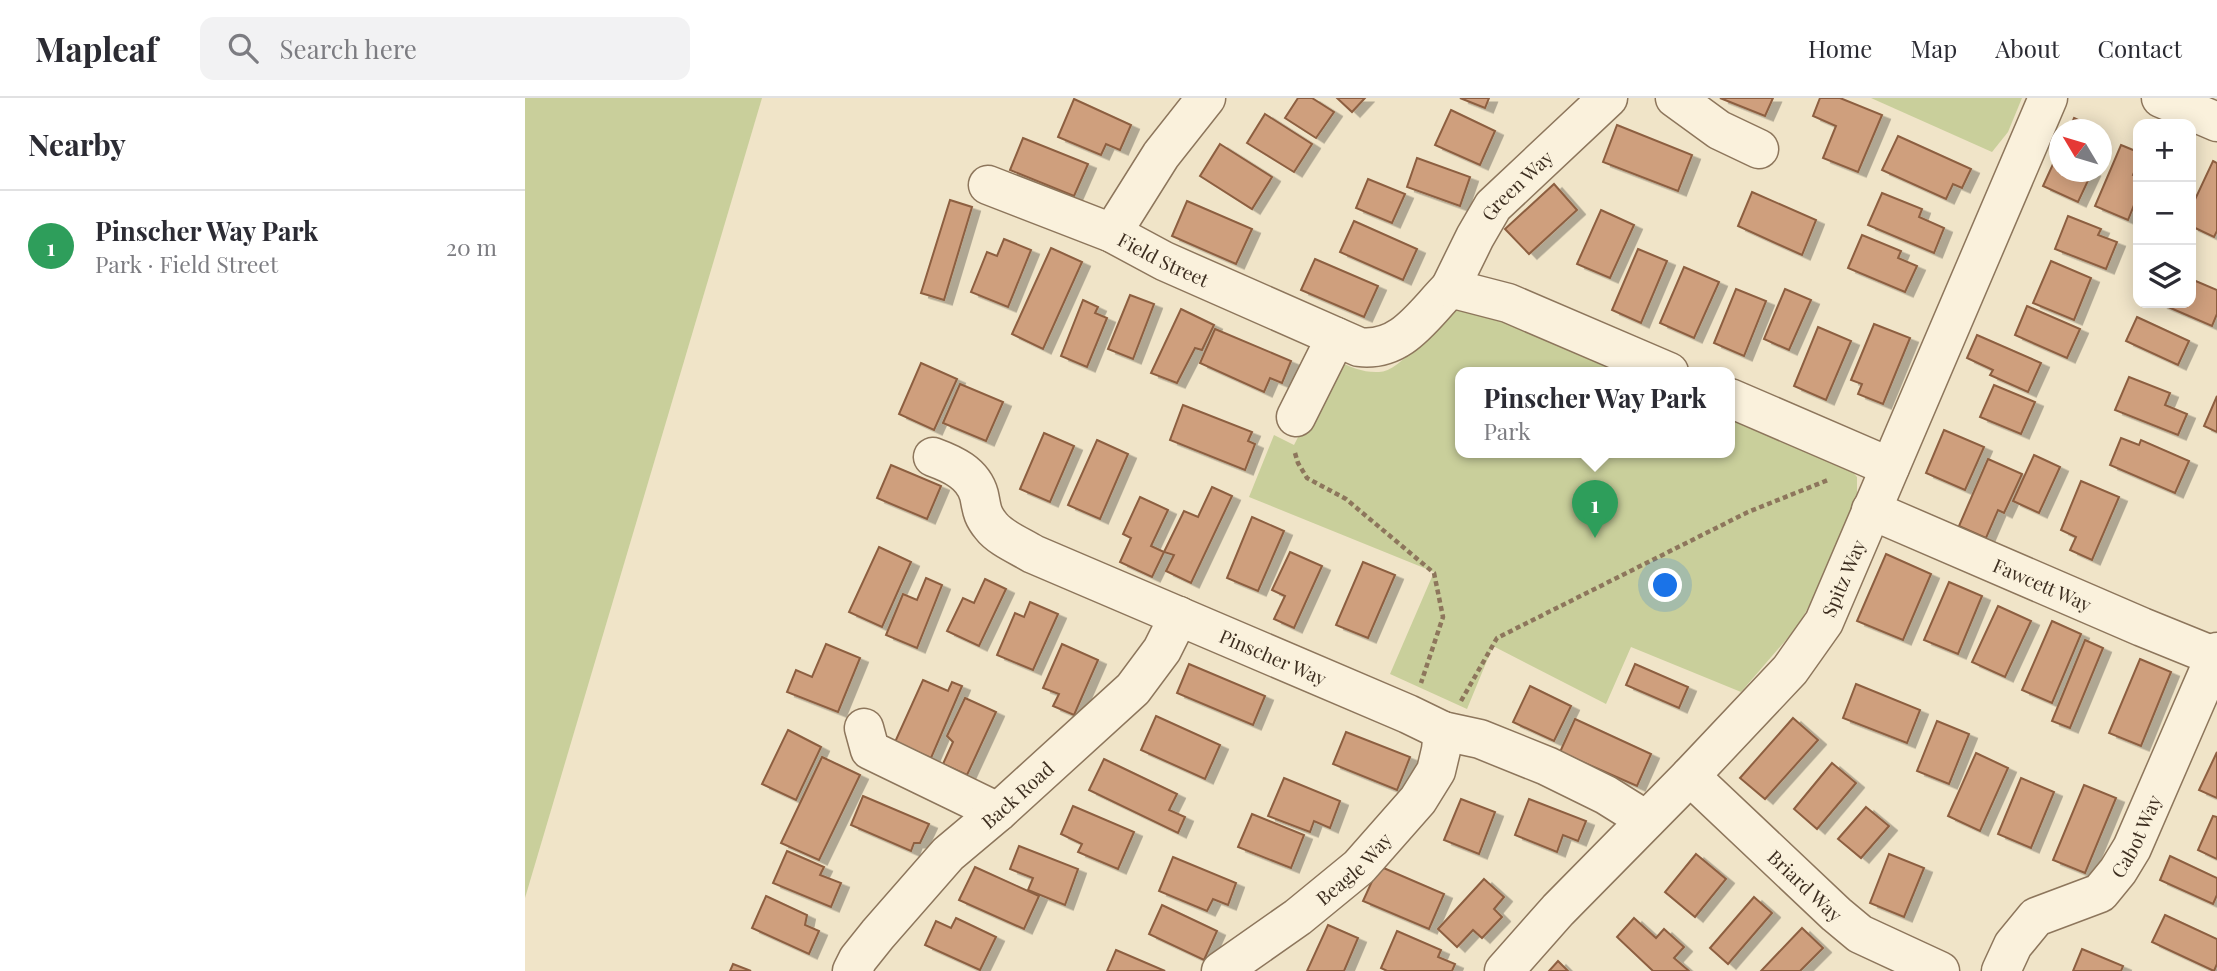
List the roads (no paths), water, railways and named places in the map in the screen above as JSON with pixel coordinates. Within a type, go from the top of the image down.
[{"type":"street","points":[[1112,233],[1161,155],[1206,98]]},
{"type":"street","name":"Green Way","points":[[1450,288],[1493,206],[1608,98]]},
{"type":"street","points":[[1675,98],[1719,130],[1759,149]]},
{"type":"street","name":"Spitz Way","points":[[1504,971],[1558,910],[1790,670],[1824,622],[1871,510],[1876,460],[2048,98]]},
{"type":"street","points":[[2161,98],[2217,122]]},
{"type":"street","name":"Field Street","points":[[988,185],[1112,233],[1164,261],[1359,347],[1374,349],[1396,341],[1450,288]]},
{"type":"street","points":[[1450,288],[1508,303],[1657,367]]},
{"type":"street","points":[[1296,417],[1336,337]]},
{"type":"street","points":[[1735,400],[1876,460]]},
{"type":"street","name":"Pinscher Way","points":[[933,457],[959,467],[978,493],[981,512],[992,528],[1033,554],[1443,731],[1480,739],[1547,766],[1606,795],[1646,820]]},
{"type":"street","name":"Fawcett Way","points":[[1871,510],[2142,627],[2216,654]]},
{"type":"street","name":"Back Road","points":[[852,971],[871,942],[948,854],[1133,689],[1162,649],[1179,617]]},
{"type":"street","name":"Cabot Way","points":[[2001,971],[2013,945],[2036,917],[2100,893],[2118,871],[2132,848],[2216,654]]},
{"type":"street","points":[[863,728],[870,750],[998,812]]},
{"type":"street","name":"Beagle Way","points":[[1221,971],[1298,918],[1359,867],[1418,800],[1436,771],[1443,731]]},
{"type":"street","name":"Briard Way","points":[[1690,776],[1860,934],[1940,971]]},
{"type":"place","name":"Pinscher Way Park","points":[[1595,538]]}]
